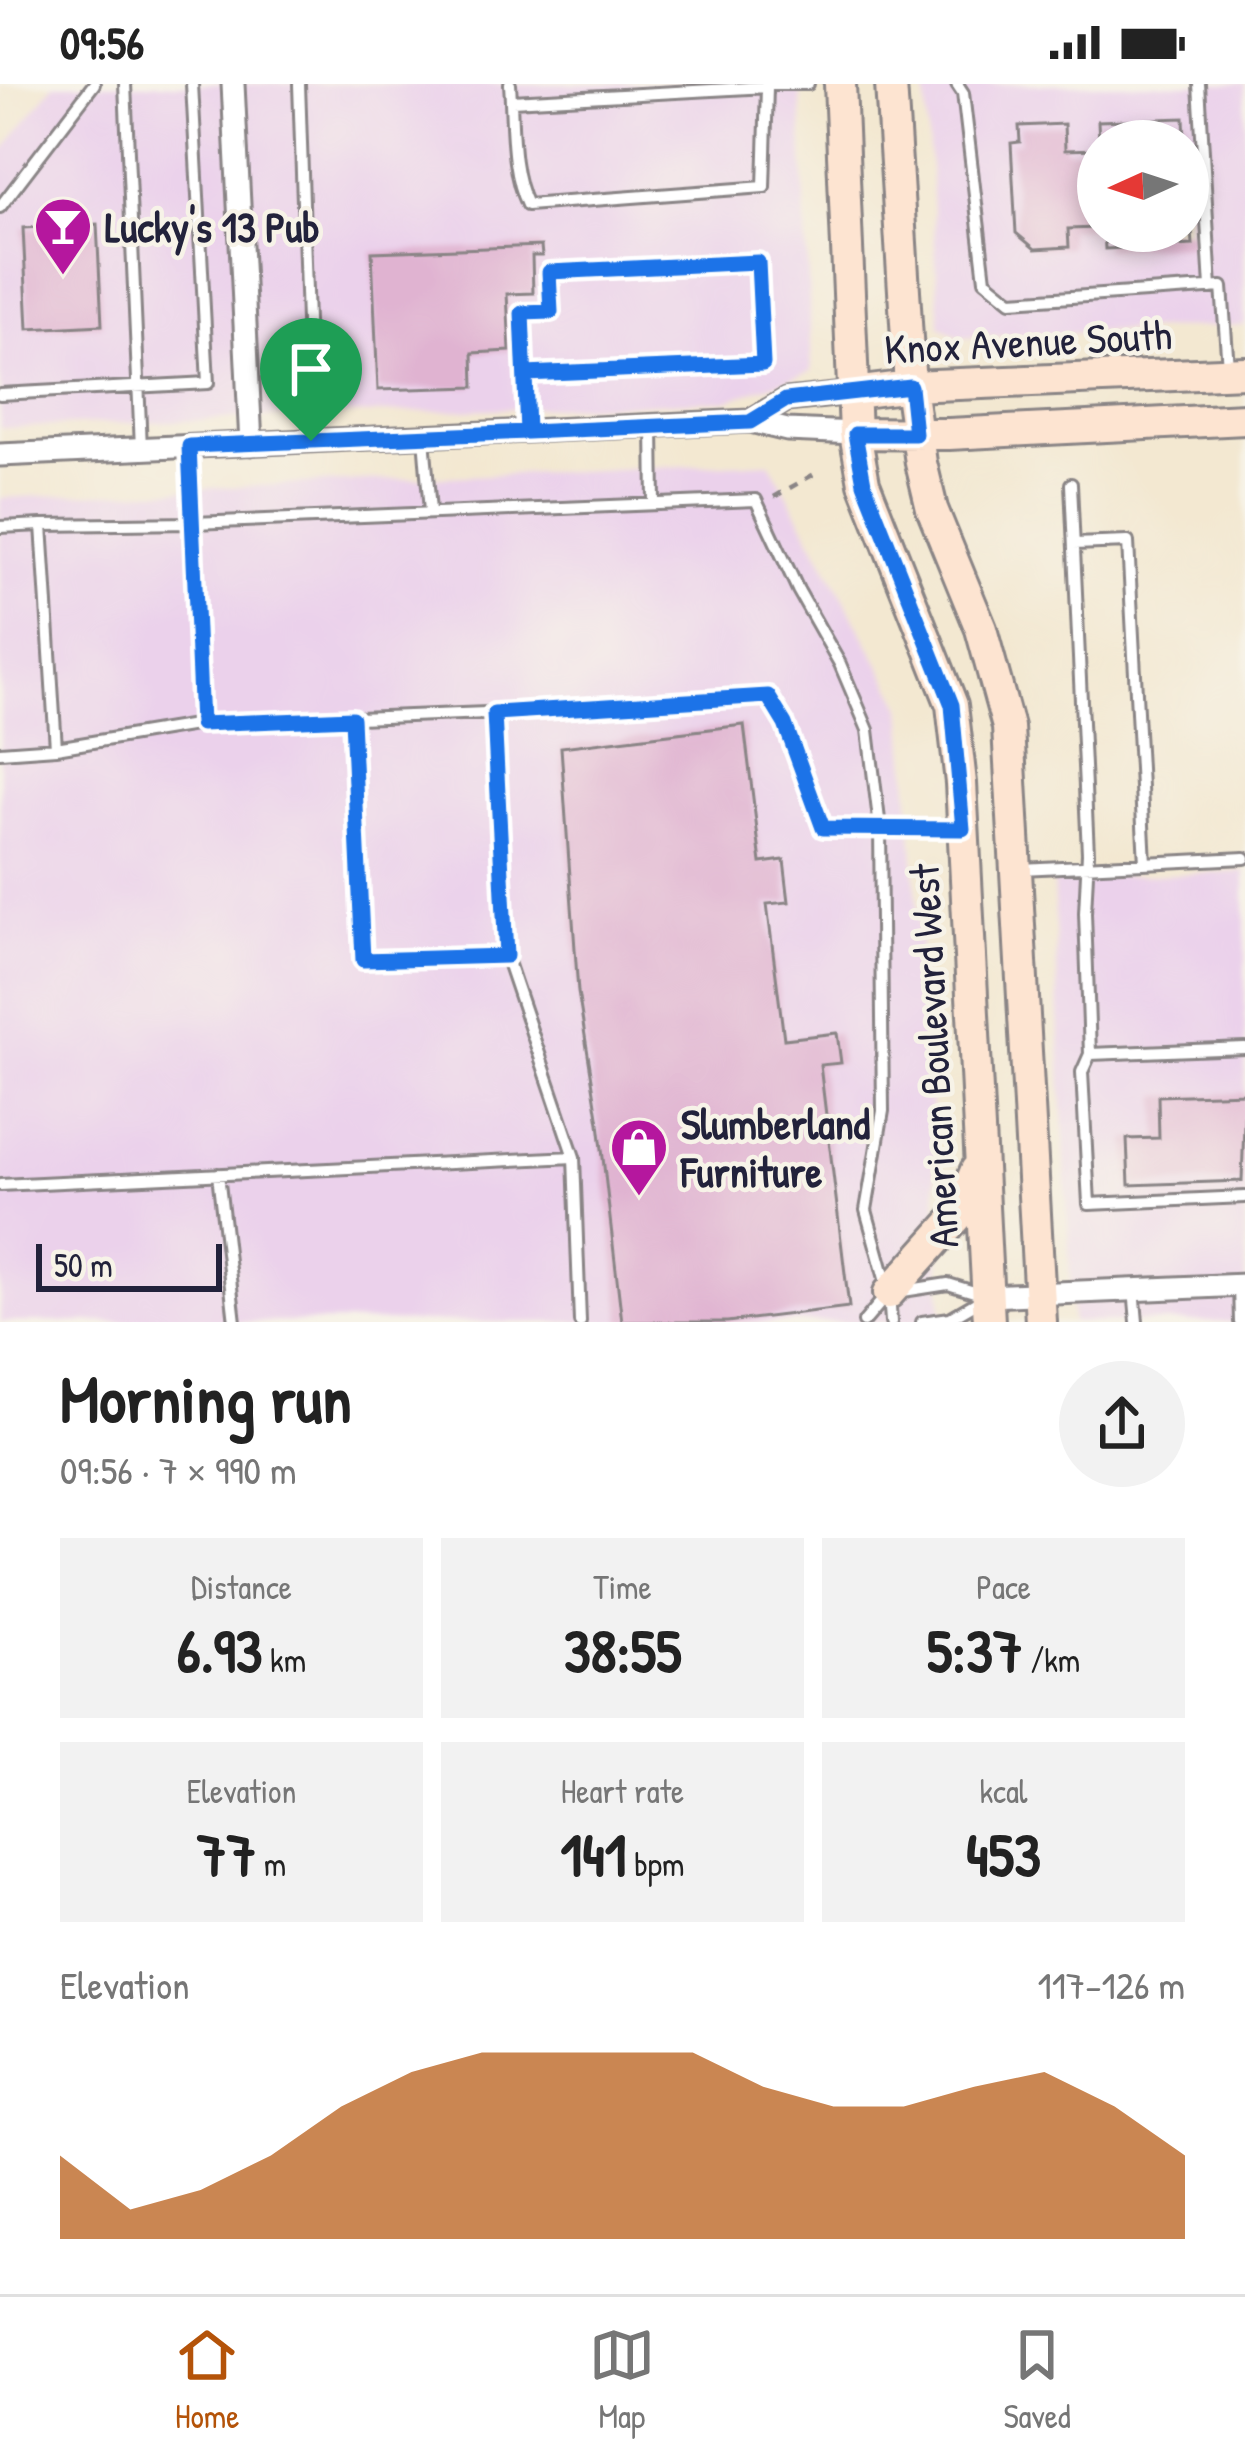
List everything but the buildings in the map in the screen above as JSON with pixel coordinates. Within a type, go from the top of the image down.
[{"type":"main road","name":"American Boulevard West","points":[[840,84],[855,434],[864,483],[952,705],[963,829],[988,1309]]},
{"type":"main road","points":[[890,84],[915,434],[932,509],[995,674],[1008,727],[1040,1308]]},
{"type":"main road","name":"Knox Avenue South","points":[[854,393],[910,386],[1237,372]]},
{"type":"main road","name":"Knox Avenue South","points":[[855,434],[1245,419]]},
{"type":"main road","points":[[890,1307],[957,1217],[980,1159]]},
{"type":"street","points":[[233,84],[250,443]]},
{"type":"street","name":"Knox Avenue South","points":[[750,422],[786,400],[854,393]]},
{"type":"street","name":"Knox Avenue South","points":[[0,455],[750,422],[787,430],[855,434]]},
{"type":"street","points":[[988,1309],[1040,1308],[1134,1289],[1242,1285]]},
{"type":"lane","points":[[0,207],[94,84]]},
{"type":"lane","points":[[125,84],[141,448]]},
{"type":"lane","points":[[0,394],[208,383],[192,84]]},
{"type":"lane","points":[[299,84],[311,441]]},
{"type":"lane","points":[[510,84],[519,188],[527,206],[762,190],[766,85]]},
{"type":"lane","points":[[512,101],[808,84]]},
{"type":"lane","points":[[957,84],[963,93],[986,280],[1011,302],[1222,287],[1237,372]]},
{"type":"lane","points":[[1199,84],[1211,288]]},
{"type":"lane","points":[[525,374],[763,364],[758,262],[549,272],[551,312],[522,313],[527,432]]},
{"type":"lane","points":[[653,426],[654,503]]},
{"type":"lane","points":[[424,436],[430,512]]},
{"type":"lane","points":[[189,446],[201,724]]},
{"type":"lane","points":[[1071,484],[1088,865],[1090,1054],[1082,1072],[1089,1204],[1245,1197]]},
{"type":"lane","points":[[0,527],[756,500],[798,590],[840,664],[868,730],[880,828],[883,1111],[866,1210],[890,1307]]},
{"type":"lane","points":[[42,525],[56,748]]},
{"type":"lane","points":[[1074,544],[1128,542],[1145,863]]},
{"type":"lane","points":[[0,752],[56,748],[201,724],[768,696],[785,724],[823,828],[963,829]]},
{"type":"lane","points":[[494,713],[506,956],[574,1156],[580,1322]]},
{"type":"lane","points":[[352,718],[363,960],[506,956]]},
{"type":"lane","points":[[1017,869],[1245,857]]},
{"type":"lane","points":[[1090,1054],[1245,1048]]},
{"type":"lane","points":[[0,1186],[574,1156]]},
{"type":"lane","points":[[218,1174],[235,1322]]},
{"type":"lane","points":[[864,1322],[948,1284],[988,1309]]},
{"type":"lane","points":[[1240,1322],[1242,1285]]},
{"type":"lane","points":[[1134,1289],[1137,1322]]},
{"type":"lane","points":[[922,1322],[988,1309]]},
{"type":"path","points":[[758,506],[816,473]]},
{"type":"shaded area","points":[[54,84],[800,84],[812,371],[727,400],[0,428],[0,155]]},
{"type":"shaded area","points":[[925,84],[1245,84],[1245,325],[960,338],[940,326]]},
{"type":"shaded area","points":[[770,462],[903,707],[942,1322],[0,1322],[0,498]]},
{"type":"shaded area","points":[[1245,872],[1245,1322],[1072,1322],[1053,878]]},
{"type":"place","name":"Lucky's 13 Pub","points":[[63,277]]},
{"type":"place","name":"Slumberland Furniture","points":[[639,1198]]},
{"type":"route","points":[[311,441],[189,446],[201,724],[352,718],[363,960],[506,956],[494,713],[768,696],[785,724],[823,828],[963,829],[952,705],[864,483],[855,434],[915,434],[910,386],[786,400],[750,422],[527,432],[525,374],[763,364],[758,262],[549,272],[551,312],[522,313],[527,432],[311,441]]}]
